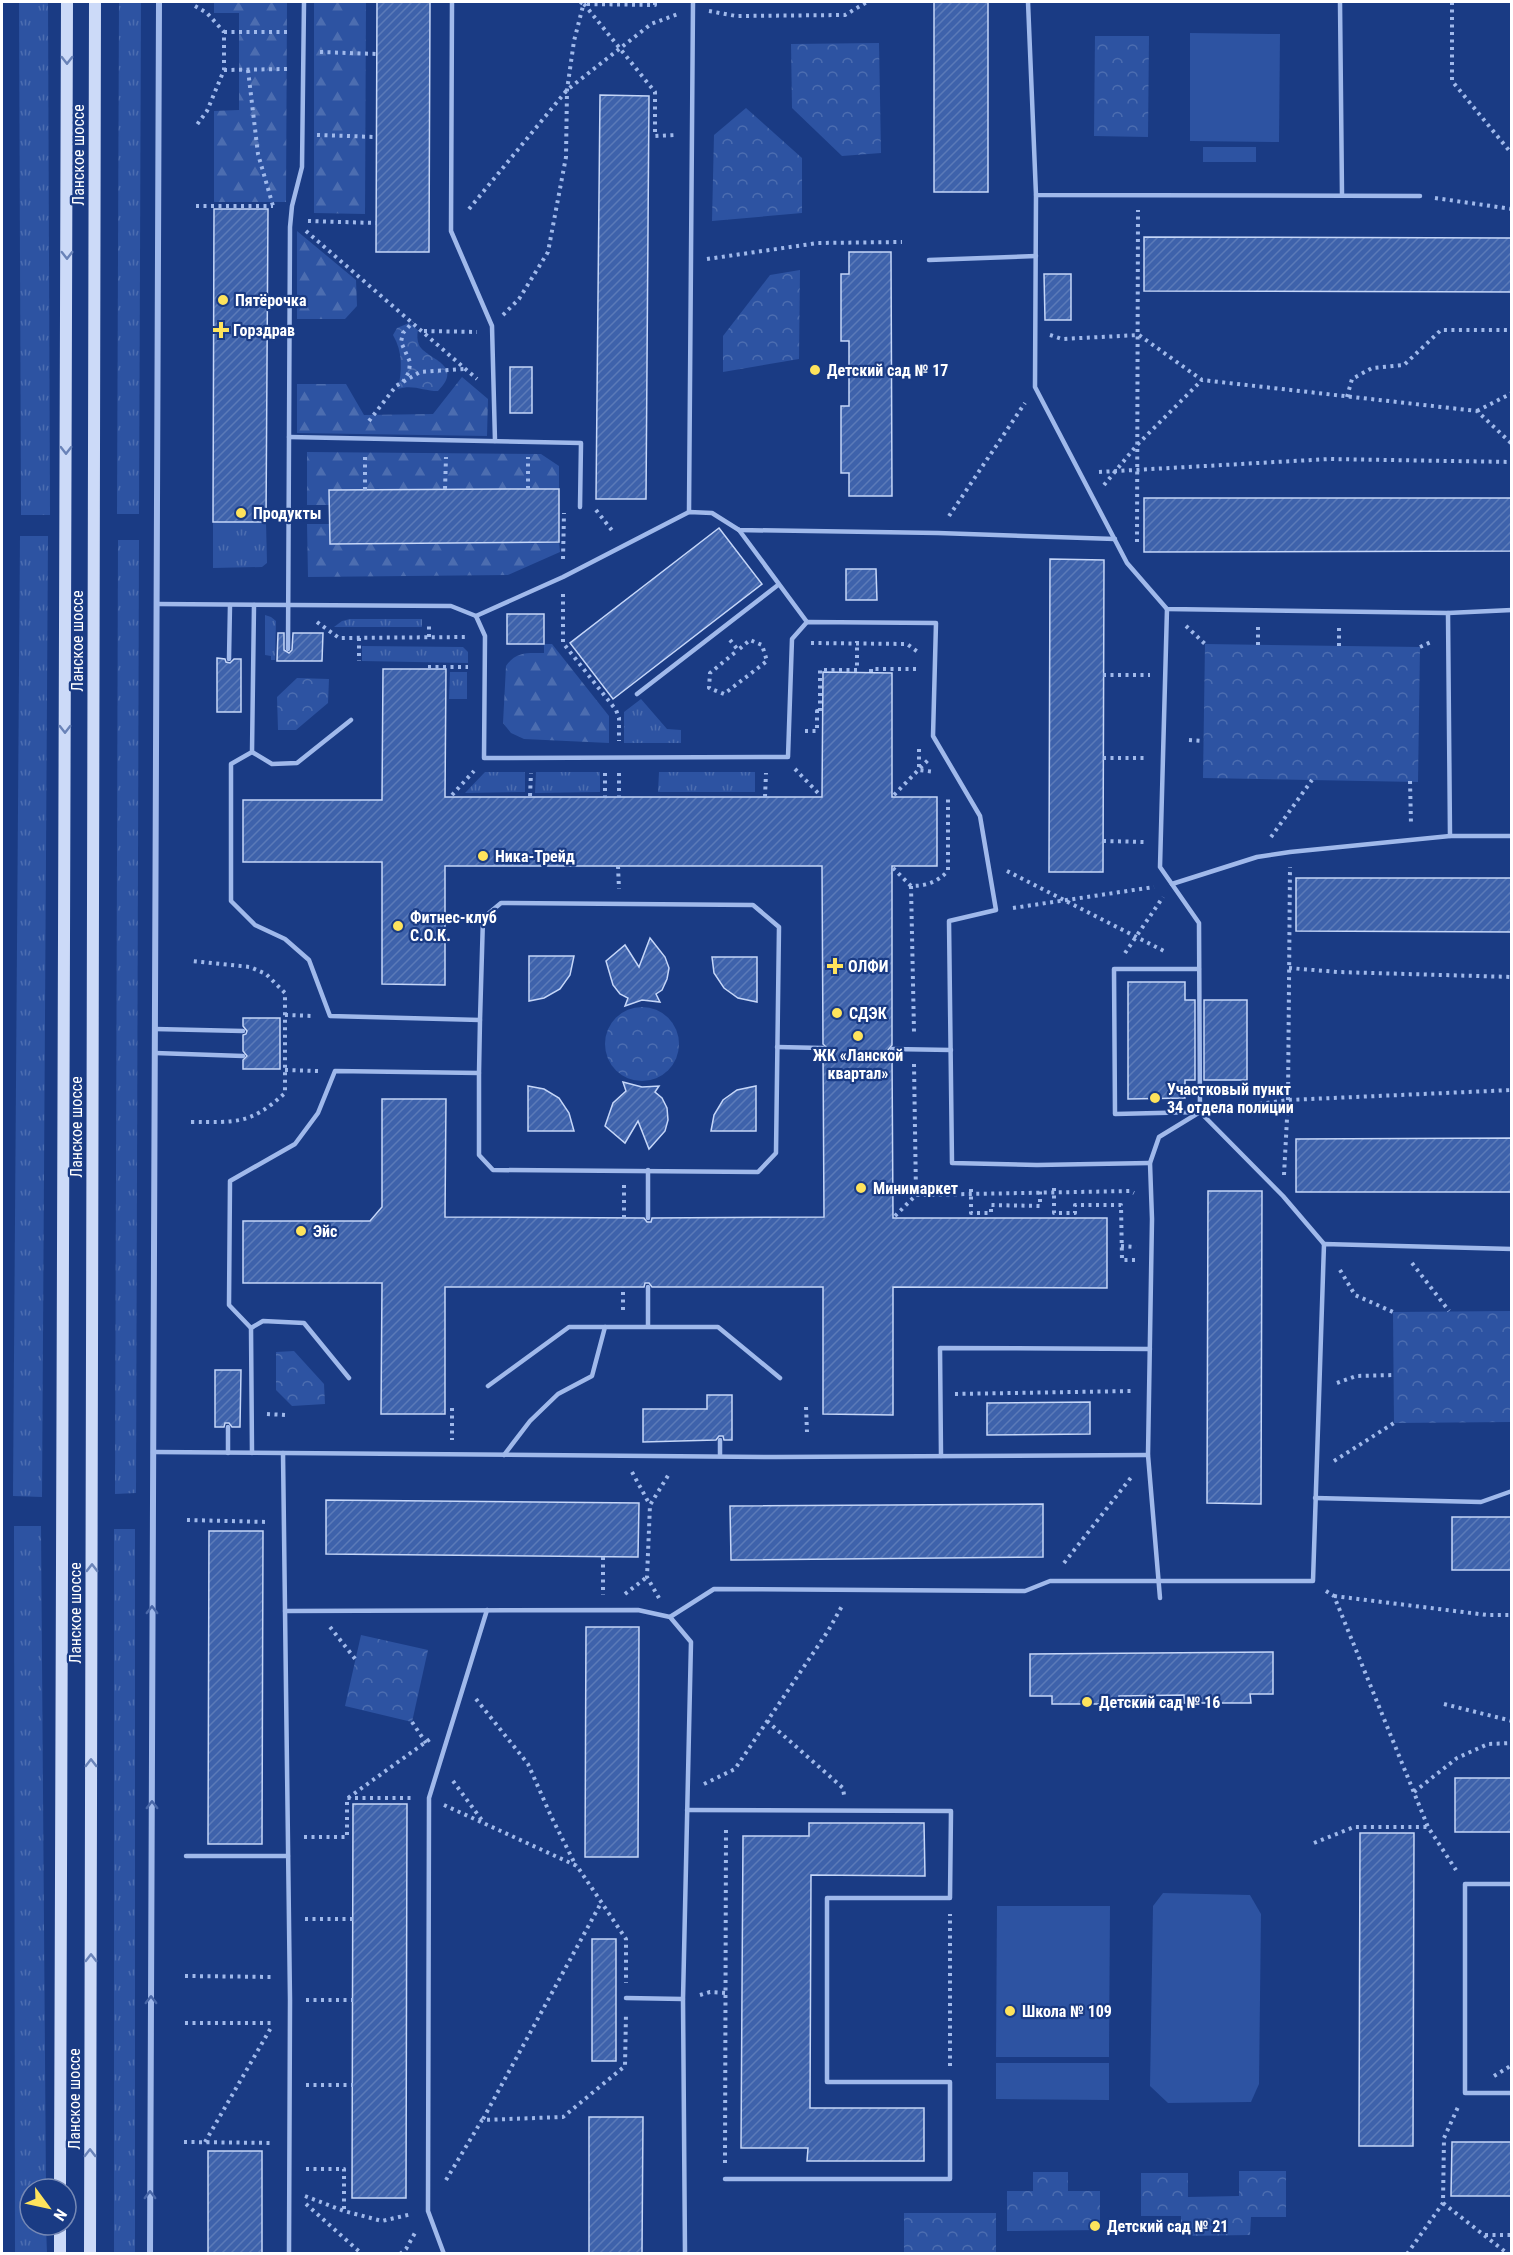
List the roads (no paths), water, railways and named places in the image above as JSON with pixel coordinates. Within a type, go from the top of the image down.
[{"type":"main road","name":"Ланское шоссе","points":[[60,2177],[67,2]]},
{"type":"main road","name":"Ланское шоссе","points":[[90,2253],[94,2]]},
{"type":"main road","points":[[60,2237],[60,2253]]},
{"type":"street","points":[[150,2253],[159,2]]},
{"type":"lane","points":[[288,649],[290,227],[292,206],[302,167],[304,2]]},
{"type":"lane","points":[[452,2],[451,231],[492,329],[495,441]]},
{"type":"lane","points":[[689,512],[693,2]]},
{"type":"lane","points":[[670,1617],[714,1589],[1025,1591],[1050,1581],[1313,1581],[1324,1244],[1283,1196],[1200,1112],[1199,923],[1160,867],[1167,609],[1127,563],[1035,387],[1036,195],[1028,2]]},
{"type":"lane","points":[[1340,2],[1342,195]]},
{"type":"lane","points":[[1036,195],[1420,196]]},
{"type":"lane","points":[[929,260],[1036,256]]},
{"type":"lane","points":[[289,437],[581,443],[580,507]]},
{"type":"lane","points":[[476,616],[563,577],[689,512],[712,513],[739,530],[807,622]]},
{"type":"lane","points":[[739,530],[1115,539]]},
{"type":"lane","points":[[637,694],[778,585]]},
{"type":"lane","points":[[157,604],[451,606],[476,616],[485,636],[484,758],[788,757],[792,639],[807,622],[936,623],[933,736],[980,816],[996,910],[949,921],[952,1164],[1150,1163]]},
{"type":"lane","points":[[229,659],[230,604]]},
{"type":"lane","points":[[252,752],[254,605]]},
{"type":"lane","points":[[1167,609],[1448,613],[1512,610]]},
{"type":"lane","points":[[1448,613],[1450,836]]},
{"type":"lane","points":[[252,752],[272,764],[297,763],[351,720]]},
{"type":"lane","points":[[252,752],[231,764],[231,902],[255,925],[285,939],[309,960],[330,1016],[480,1020]]},
{"type":"lane","points":[[1172,884],[1257,857],[1290,852],[1450,836],[1512,836]]},
{"type":"lane","points":[[501,903],[753,905],[779,927],[776,1153],[758,1172],[493,1170],[479,1155],[480,1020],[483,918],[501,903]]},
{"type":"lane","points":[[1199,969],[1114,969],[1114,1114],[1200,1112]]},
{"type":"lane","points":[[155,1029],[243,1031]]},
{"type":"lane","points":[[777,1047],[823,1048]]},
{"type":"lane","points":[[892,1049],[951,1050]]},
{"type":"lane","points":[[155,1053],[243,1056]]},
{"type":"lane","points":[[252,1453],[251,1328],[229,1305],[230,1181],[295,1144],[318,1113],[334,1071],[479,1073]]},
{"type":"lane","points":[[1160,1598],[1148,1455],[1152,1219],[1150,1163],[1159,1137],[1200,1112]]},
{"type":"lane","points":[[648,1170],[648,1218]]},
{"type":"lane","points":[[1324,1244],[1512,1249]]},
{"type":"lane","points":[[648,1287],[648,1326]]},
{"type":"lane","points":[[251,1328],[263,1321],[304,1323],[349,1378]]},
{"type":"lane","points":[[488,1386],[569,1327],[718,1327],[780,1378]]},
{"type":"lane","points":[[504,1455],[530,1421],[558,1394],[592,1376],[605,1327]]},
{"type":"lane","points":[[941,1456],[940,1348],[1150,1348]]},
{"type":"lane","points":[[228,1427],[228,1453]]},
{"type":"lane","points":[[720,1440],[720,1456]]},
{"type":"lane","points":[[153,1452],[623,1456],[1148,1455]]},
{"type":"lane","points":[[283,1453],[290,1977],[289,2253]]},
{"type":"lane","points":[[1315,1498],[1481,1502],[1512,1491]]},
{"type":"lane","points":[[444,2253],[428,2211],[429,1798],[487,1610]]},
{"type":"lane","points":[[285,1611],[638,1610],[670,1617],[691,1642],[684,1999],[685,2253]]},
{"type":"lane","points":[[687,1810],[951,1810],[950,1898],[828,1898],[827,1910],[827,2082],[950,2082],[950,2179],[725,2179]]},
{"type":"lane","points":[[186,1856],[288,1856]]},
{"type":"lane","points":[[1512,1884],[1465,1884],[1465,2093],[1512,2093]]},
{"type":"lane","points":[[626,1998],[684,1999]]},
{"type":"place","name":"Пятёрочка","points":[[223,300]]},
{"type":"place","name":"Горздрав","points":[[221,330]]},
{"type":"place","name":"Детский сад № 17","points":[[815,370]]},
{"type":"place","name":"Продукты","points":[[241,513]]},
{"type":"place","name":"Ника-Трейд","points":[[483,856]]},
{"type":"place","name":"Фитнес-клуб С.О.К.","points":[[398,926]]},
{"type":"place","name":"ОЛФИ","points":[[835,966]]},
{"type":"place","name":"СДЭК","points":[[837,1013]]},
{"type":"place","name":"ЖК «Ланской квартал»","points":[[858,1036]]},
{"type":"place","name":"Участковый пункт 34 отдела полиции","points":[[1155,1098]]},
{"type":"place","name":"Минимаркет","points":[[861,1188]]},
{"type":"place","name":"Эйс","points":[[301,1231]]},
{"type":"place","name":"Детский сад № 16","points":[[1087,1702]]},
{"type":"place","name":"Школа № 109","points":[[1010,2011]]},
{"type":"place","name":"Детский сад № 21","points":[[1095,2226]]}]
